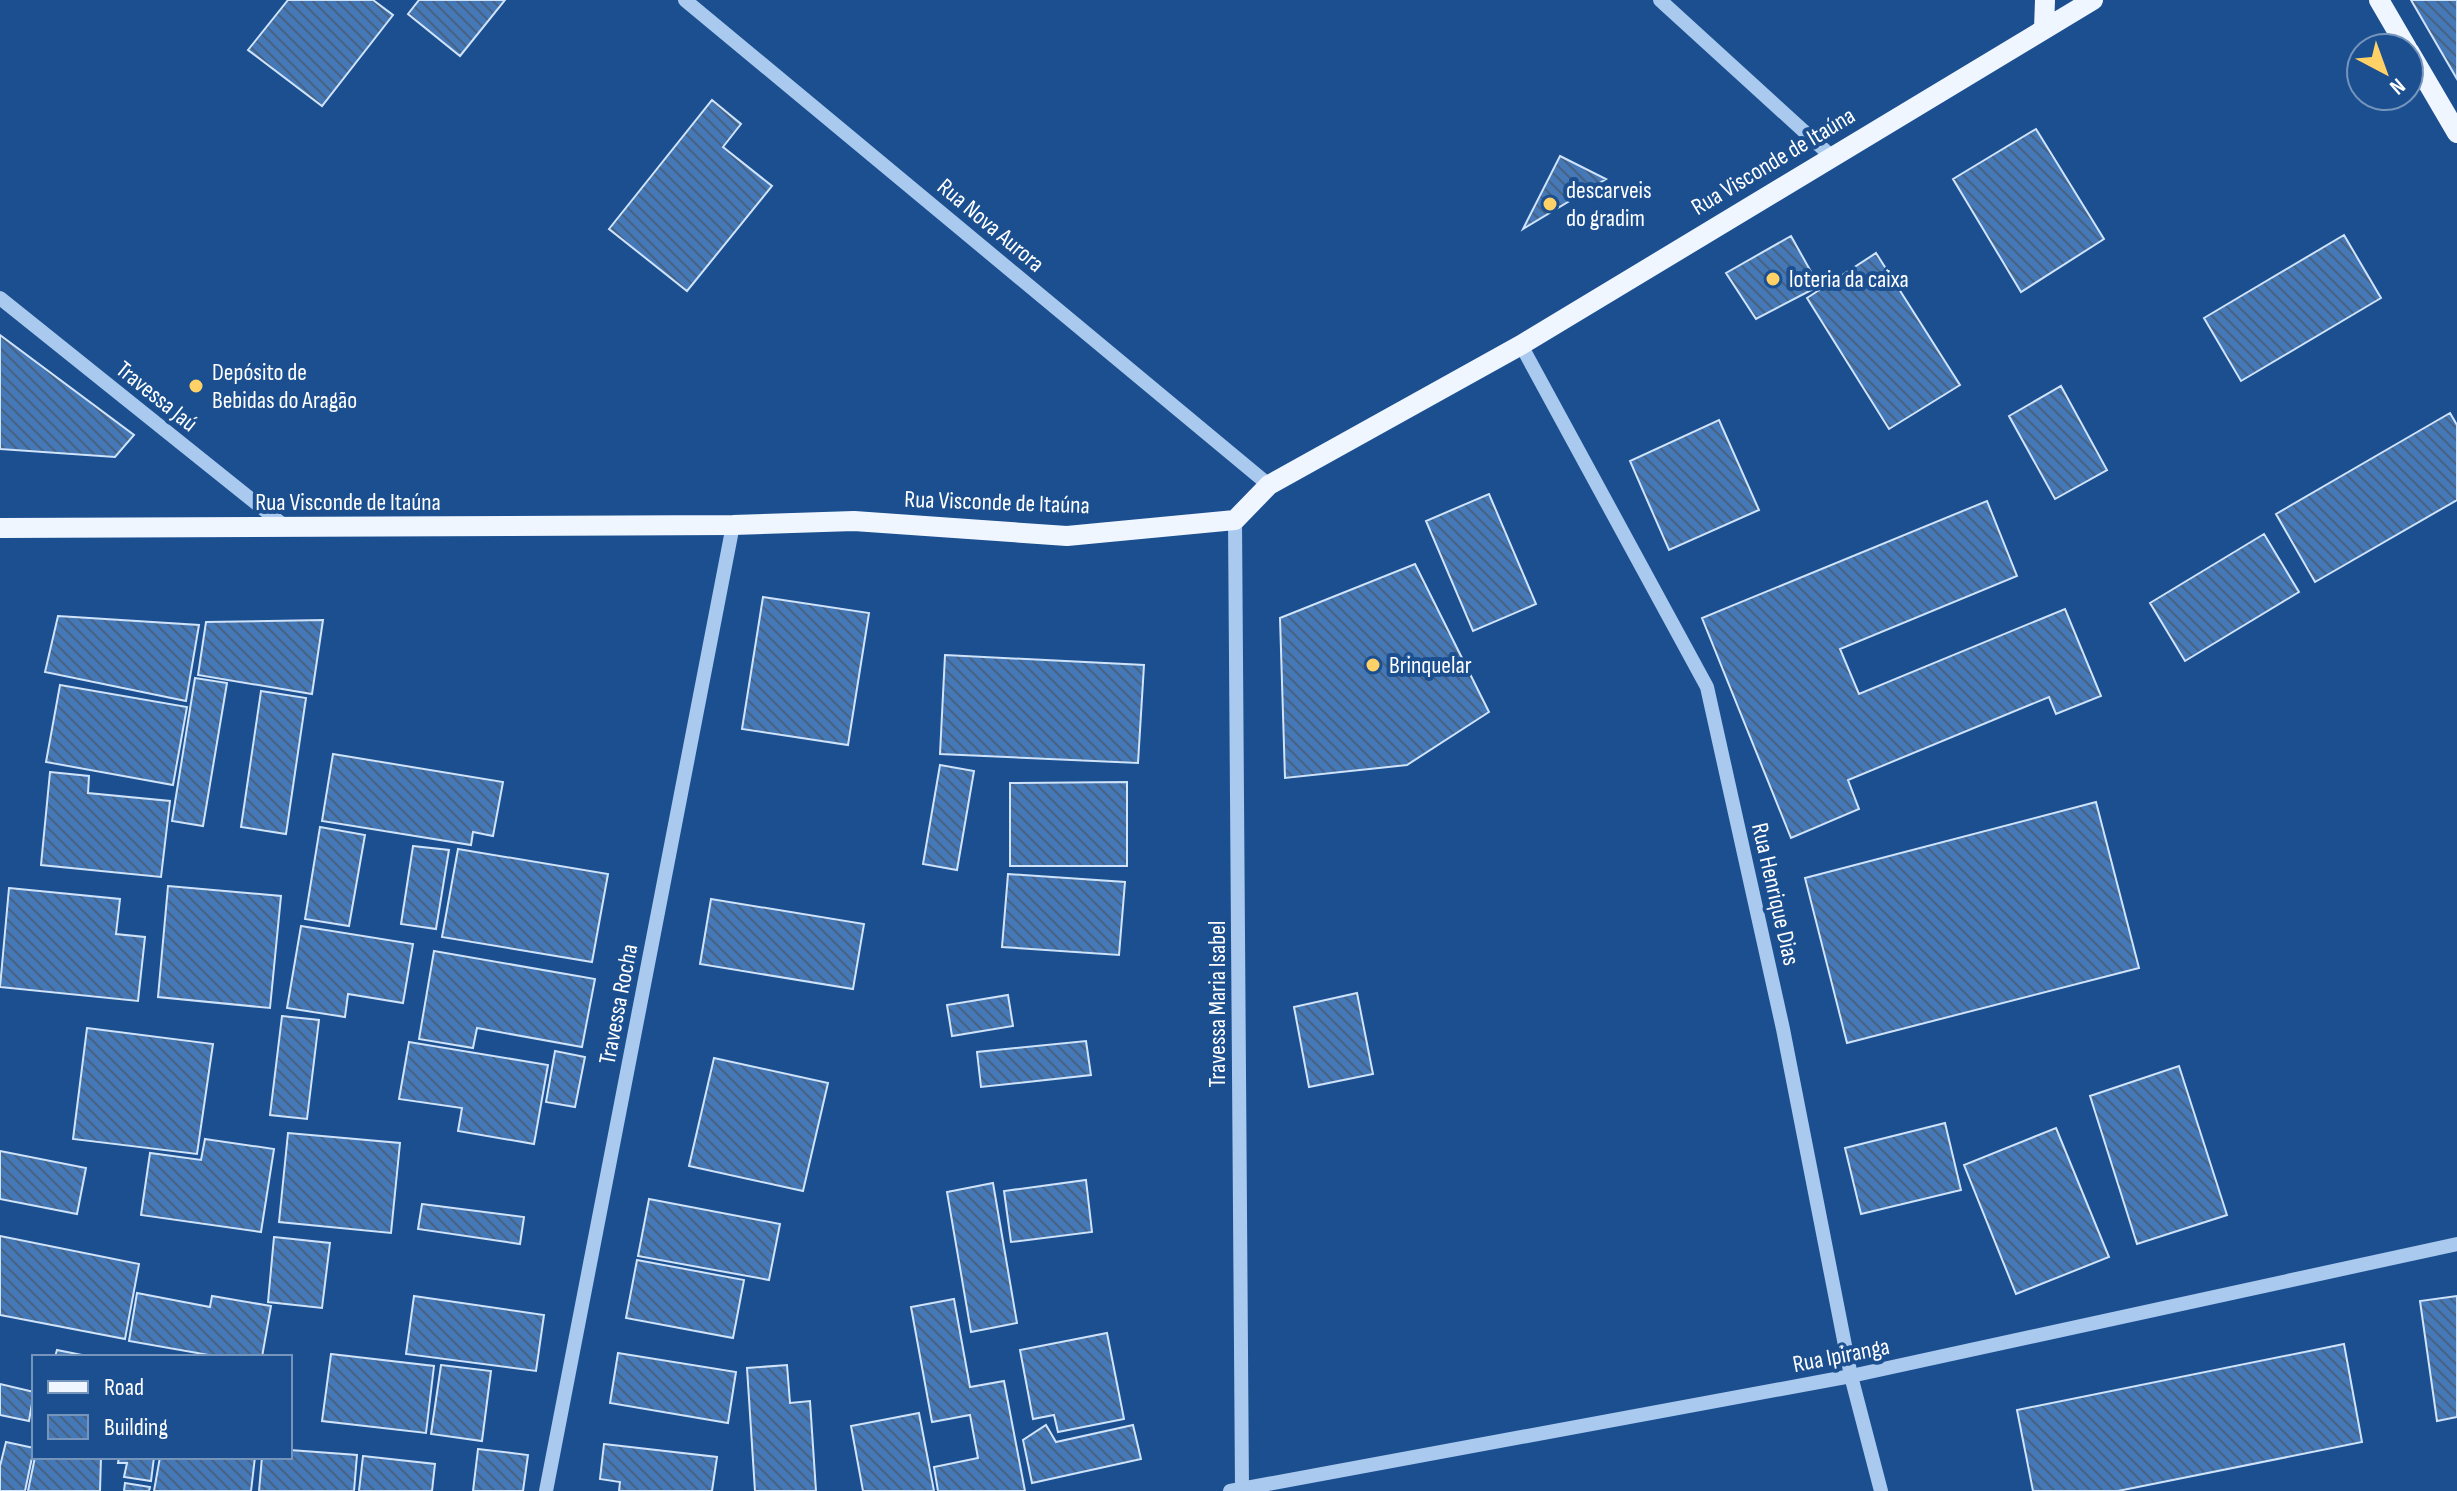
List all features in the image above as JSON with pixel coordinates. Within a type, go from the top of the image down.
[{"type":"main road","points":[[2044,29],[2045,0]]},
{"type":"main road","name":"Rua Visconde de Itaúna","points":[[0,528],[733,525],[854,521],[1067,536],[1235,520],[1269,485],[1521,345],[2093,0]]},
{"type":"main road","points":[[2379,0],[2398,32]]},
{"type":"main road","points":[[2425,79],[2457,133]]},
{"type":"street","name":"Rua Nova Aurora","points":[[685,0],[1269,485]]},
{"type":"street","points":[[1660,0],[1831,156]]},
{"type":"street","name":"Travessa Jaú","points":[[0,298],[287,528]]},
{"type":"street","name":"Rua Henrique Dias","points":[[1521,345],[1707,687],[1783,1029],[1851,1376],[1881,1491]]},
{"type":"street","name":"Travessa Maria Isabel","points":[[1235,520],[1236,1489]]},
{"type":"street","name":"Travessa Rocha","points":[[546,1491],[733,525]]},
{"type":"street","name":"Rua Ipiranga","points":[[1236,1489],[1851,1376],[2457,1244]]},
{"type":"building","points":[[288,0],[373,0],[393,15],[322,106],[248,50]]},
{"type":"building","points":[[419,0],[505,0],[460,56],[408,14]]},
{"type":"building","points":[[2411,0],[2457,0],[2457,79]]},
{"type":"building","points":[[712,100],[741,124],[723,147],[772,186],[687,291],[609,229]]},
{"type":"building","points":[[2036,129],[2104,239],[2021,292],[1953,179]]},
{"type":"building","name":"descarveis do gradim","points":[[1560,156],[1606,179],[1523,229]]},
{"type":"building","points":[[2344,235],[2381,298],[2241,381],[2204,318]]},
{"type":"building","name":"loteria da caixa","points":[[1791,236],[1819,286],[1756,319],[1726,273]]},
{"type":"building","points":[[1876,253],[1960,385],[1889,429],[1807,298]]},
{"type":"building","points":[[0,335],[134,435],[115,457],[0,449]]},
{"type":"building","points":[[2061,386],[2107,470],[2055,499],[2009,416]]},
{"type":"building","points":[[2450,413],[2457,425],[2457,500],[2315,582],[2276,514]]},
{"type":"building","points":[[1719,420],[1759,510],[1669,550],[1630,461]]},
{"type":"building","points":[[1489,494],[1536,604],[1473,631],[1426,521]]},
{"type":"building","points":[[1987,501],[2017,576],[1840,649],[1859,694],[2065,609],[2101,696],[2056,714],[2049,697],[1848,780],[1859,809],[1791,838],[1702,618]]},
{"type":"building","points":[[2264,534],[2299,592],[2185,661],[2150,603]]},
{"type":"building","name":"Brinquelar","points":[[1415,564],[1489,712],[1407,765],[1285,778],[1280,618]]},
{"type":"building","points":[[763,597],[869,613],[848,745],[742,729]]},
{"type":"building","points":[[58,616],[199,625],[186,701],[45,672]]},
{"type":"building","points":[[323,620],[312,694],[198,675],[206,622]]},
{"type":"building","points":[[945,655],[1144,665],[1138,763],[940,754]]},
{"type":"building","points":[[195,678],[227,683],[203,826],[172,821]]},
{"type":"building","points":[[60,685],[187,707],[173,785],[46,762]]},
{"type":"building","points":[[261,691],[306,698],[286,834],[241,827]]},
{"type":"building","points":[[333,754],[503,782],[493,836],[473,832],[471,845],[322,821]]},
{"type":"building","points":[[940,765],[974,771],[957,870],[923,864]]},
{"type":"building","points":[[50,772],[89,776],[88,793],[170,801],[161,877],[41,865]]},
{"type":"building","points":[[1127,782],[1127,866],[1010,866],[1010,783]]},
{"type":"building","points":[[2096,802],[2139,968],[1847,1043],[1805,878]]},
{"type":"building","points":[[320,827],[365,835],[349,926],[305,919]]},
{"type":"building","points":[[413,846],[449,850],[436,929],[401,924]]},
{"type":"building","points":[[458,849],[608,874],[592,962],[442,937]]},
{"type":"building","points":[[1008,874],[1125,882],[1119,955],[1002,947]]},
{"type":"building","points":[[168,886],[281,896],[270,1008],[158,997]]},
{"type":"building","points":[[9,888],[120,899],[116,934],[145,937],[138,1001],[0,987]]},
{"type":"building","points":[[711,899],[864,924],[853,989],[700,964]]},
{"type":"building","points":[[301,926],[413,944],[403,1003],[348,994],[345,1017],[287,1008]]},
{"type":"building","points":[[434,951],[595,979],[582,1047],[477,1028],[473,1048],[419,1039]]},
{"type":"building","points":[[1357,993],[1373,1074],[1309,1087],[1294,1007]]},
{"type":"building","points":[[1008,995],[1013,1026],[952,1036],[947,1005]]},
{"type":"building","points":[[282,1016],[319,1020],[307,1119],[270,1115]]},
{"type":"building","points":[[87,1028],[213,1044],[197,1154],[73,1139]]},
{"type":"building","points":[[1086,1041],[1091,1075],[981,1087],[977,1052]]},
{"type":"building","points":[[409,1042],[548,1065],[534,1144],[458,1131],[462,1108],[399,1099]]},
{"type":"building","points":[[555,1051],[585,1057],[575,1107],[546,1102]]},
{"type":"building","points":[[714,1058],[828,1083],[803,1191],[689,1166]]},
{"type":"building","points":[[2179,1066],[2227,1215],[2137,1244],[2090,1096]]},
{"type":"building","points":[[1945,1123],[1961,1190],[1861,1214],[1845,1148]]},
{"type":"building","points":[[2056,1128],[2109,1257],[2016,1294],[1964,1165]]},
{"type":"building","points":[[288,1133],[400,1143],[391,1233],[279,1222]]},
{"type":"building","points":[[205,1139],[274,1149],[261,1232],[141,1215],[150,1153],[201,1160]]},
{"type":"building","points":[[0,1151],[86,1168],[77,1214],[0,1199]]},
{"type":"building","points":[[1086,1180],[1092,1232],[1011,1242],[1004,1191]]},
{"type":"building","points":[[993,1183],[1017,1323],[971,1332],[947,1192]]},
{"type":"building","points":[[649,1199],[780,1224],[769,1280],[638,1256]]},
{"type":"building","points":[[422,1204],[524,1217],[520,1244],[418,1229]]},
{"type":"building","points":[[0,1236],[139,1264],[125,1339],[0,1315]]},
{"type":"building","points":[[274,1237],[330,1243],[322,1308],[268,1302]]},
{"type":"building","points":[[637,1260],[744,1280],[733,1338],[626,1318]]},
{"type":"building","points":[[137,1293],[210,1307],[212,1296],[271,1306],[262,1355],[209,1355],[129,1341]]},
{"type":"building","points":[[414,1296],[544,1315],[536,1371],[406,1354]]},
{"type":"building","points":[[2457,1296],[2457,1417],[2437,1421],[2420,1301]]},
{"type":"building","points":[[954,1299],[970,1387],[1004,1381],[1025,1491],[938,1491],[934,1467],[978,1458],[970,1415],[932,1422],[911,1307]]},
{"type":"building","points":[[1107,1333],[1124,1419],[1058,1432],[1054,1415],[1033,1419],[1020,1350]]},
{"type":"building","points":[[2344,1344],[2362,1442],[2118,1491],[2033,1491],[2017,1410]]},
{"type":"building","points":[[57,1350],[82,1355],[56,1355]]},
{"type":"building","points":[[618,1353],[736,1372],[728,1423],[610,1403]]},
{"type":"building","points":[[331,1354],[434,1366],[426,1433],[322,1421]]},
{"type":"building","points":[[441,1365],[491,1371],[482,1441],[431,1434]]},
{"type":"building","points":[[787,1365],[790,1403],[810,1401],[816,1491],[755,1491],[747,1368]]},
{"type":"building","points":[[0,1384],[32,1392],[29,1421],[0,1415]]},
{"type":"building","points":[[919,1413],[934,1491],[863,1491],[851,1426]]},
{"type":"building","points":[[1046,1425],[1056,1442],[1133,1425],[1141,1459],[1032,1483],[1023,1440]]},
{"type":"building","points":[[6,1442],[32,1448],[25,1491],[0,1491],[0,1466]]},
{"type":"building","points":[[604,1444],[717,1457],[712,1491],[619,1491],[620,1482],[600,1479]]},
{"type":"building","points":[[478,1449],[528,1455],[523,1491],[473,1491]]},
{"type":"building","points":[[292,1450],[357,1455],[354,1491],[259,1491],[262,1459],[292,1459]]},
{"type":"building","points":[[363,1456],[435,1464],[432,1491],[359,1491]]},
{"type":"building","points":[[35,1459],[101,1459],[100,1491],[28,1491]]},
{"type":"building","points":[[119,1459],[154,1459],[151,1481],[124,1477],[127,1463],[118,1463]]},
{"type":"building","points":[[160,1459],[255,1459],[251,1491],[154,1491]]},
{"type":"building","points":[[125,1483],[150,1487],[149,1491],[124,1491]]},
{"type":"place","name":"descarveis do gradim","points":[[1550,204]]},
{"type":"place","name":"loteria da caixa","points":[[1773,279]]},
{"type":"place","name":"Depósito de Bebidas do Aragão","points":[[196,386]]},
{"type":"place","name":"Brinquelar","points":[[1373,665]]}]
